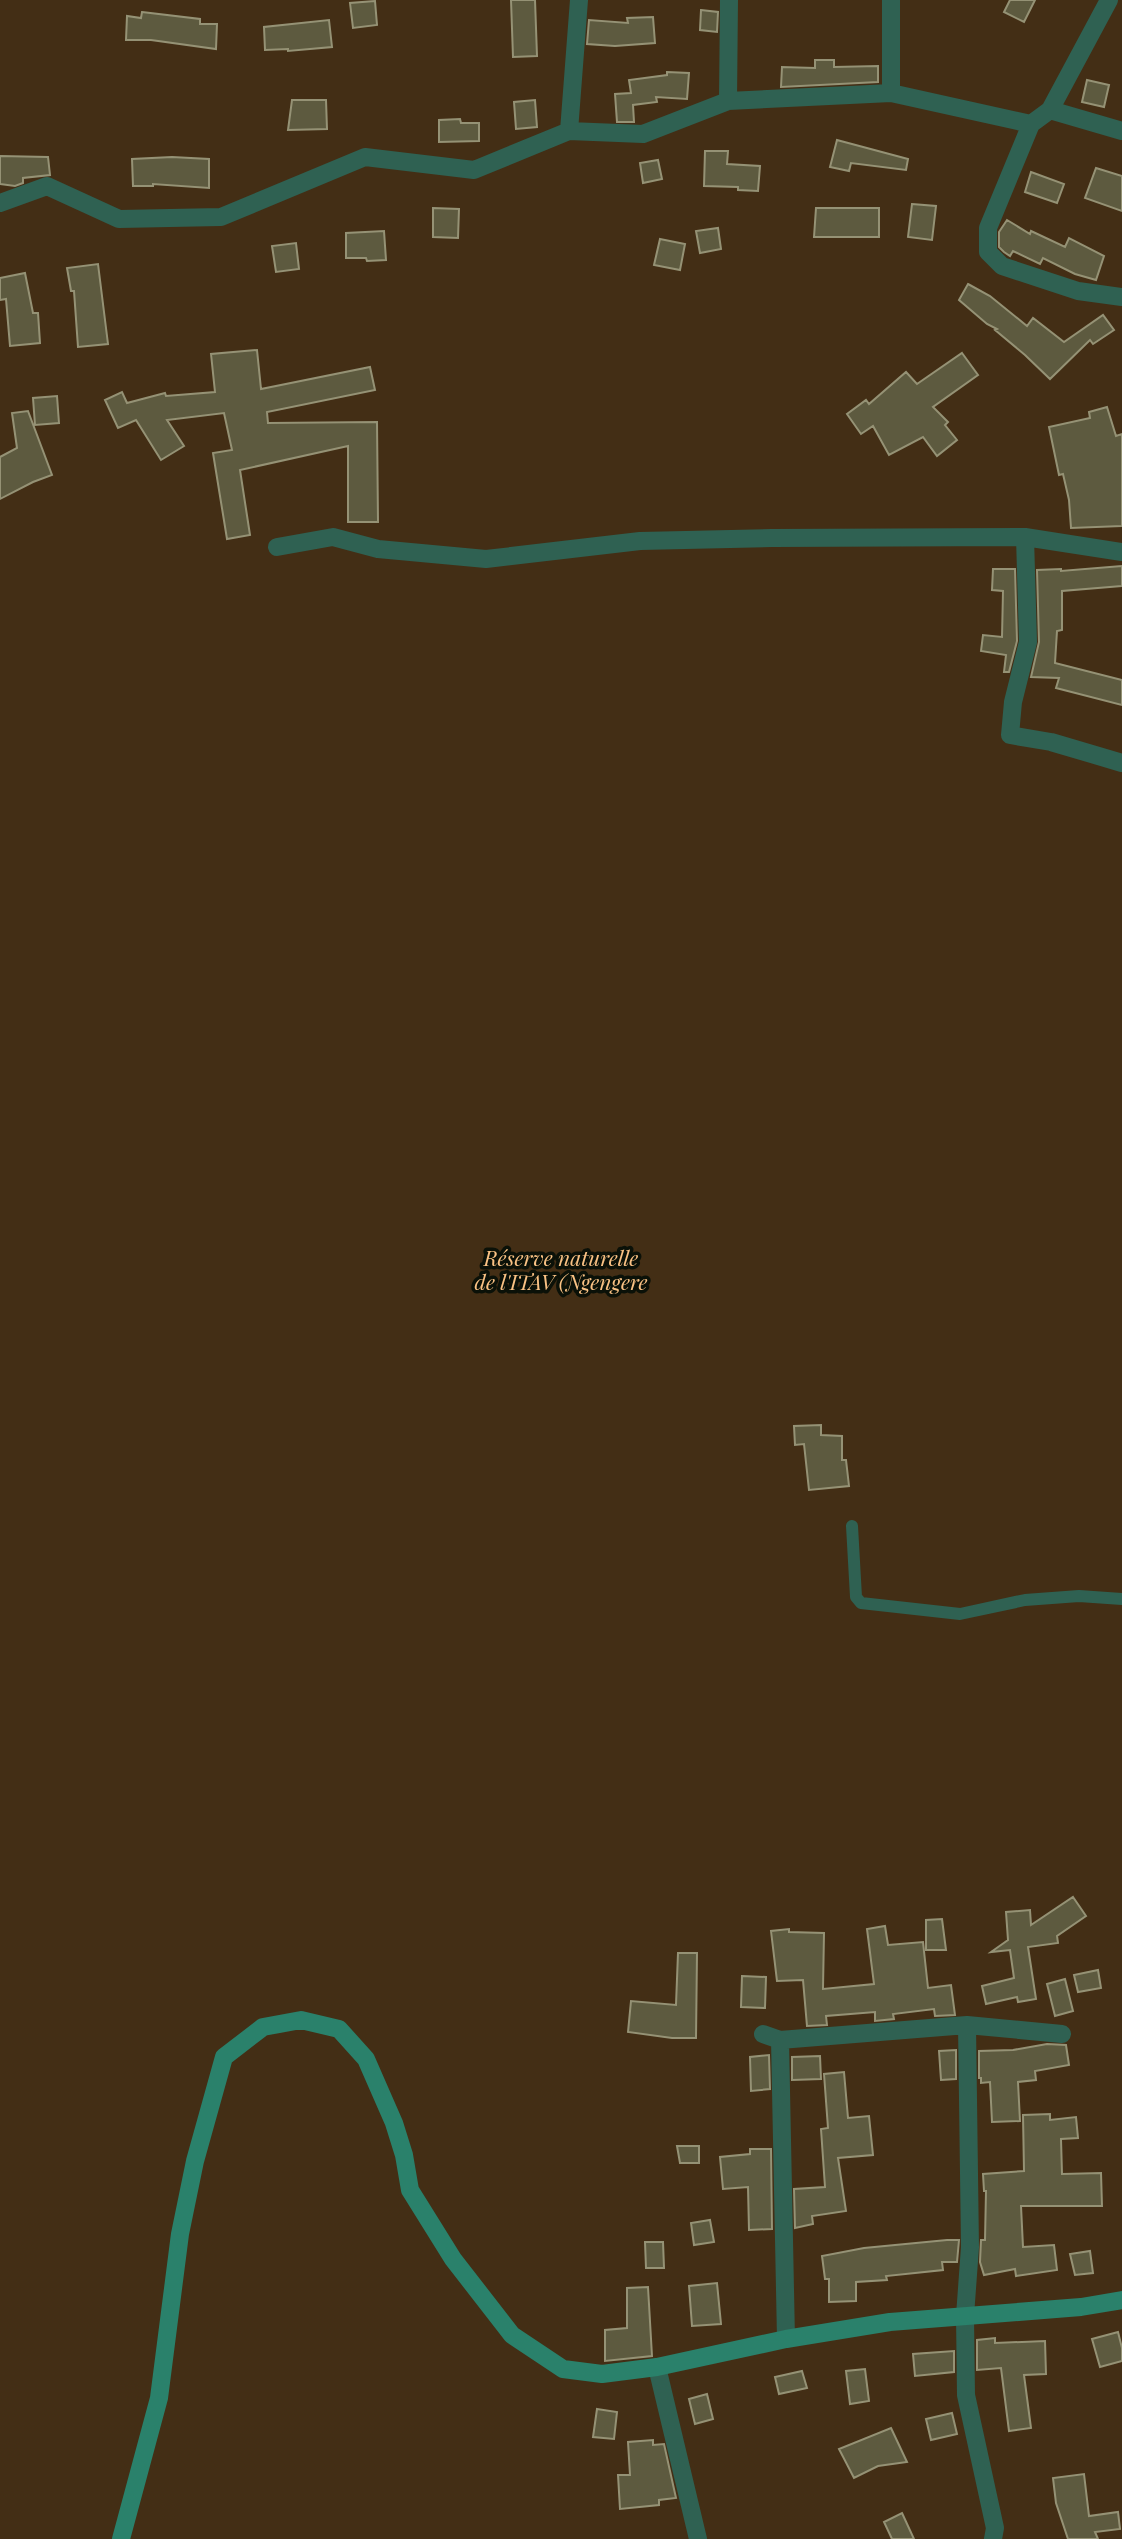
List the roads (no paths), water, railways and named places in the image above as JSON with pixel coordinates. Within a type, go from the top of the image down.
[{"type":"street","points":[[569,131],[579,0]]},
{"type":"street","points":[[728,102],[729,0]]},
{"type":"street","points":[[891,0],[891,93]]},
{"type":"street","points":[[1109,0],[1050,110],[1031,124],[988,228],[988,252],[1002,266],[1078,291],[1122,297]]},
{"type":"street","points":[[0,203],[47,186],[119,219],[221,217],[365,157],[474,170],[569,131],[643,134],[728,102],[891,93],[1031,124]]},
{"type":"street","points":[[1050,110],[1122,131]]},
{"type":"street","points":[[277,547],[333,537],[378,549],[486,559],[640,541],[1025,537],[1122,552]]},
{"type":"street","points":[[1025,537],[1028,642],[1013,702],[1010,735],[1051,741],[1122,763]]},
{"type":"street","points":[[121,2539],[159,2398],[180,2234],[224,2057],[263,2027],[301,2020],[339,2029],[366,2059],[394,2123],[404,2155],[410,2190],[453,2259],[512,2335],[563,2369],[602,2374],[657,2367],[786,2339],[890,2322],[1081,2307],[1122,2300]]},
{"type":"street","points":[[967,2025],[970,2247],[965,2316],[966,2395],[995,2528],[993,2539]]},
{"type":"street","points":[[786,2339],[772,2037],[967,2025],[1062,2034]]},
{"type":"street","points":[[657,2367],[698,2539]]},
{"type":"lane","points":[[852,1526],[856,1597],[861,1603],[960,1614],[1025,1600],[1079,1596],[1122,1600]]},
{"type":"park label","name":"Réserve naturelle de l'ITAV (Ngengere","points":[[561,1269]]}]
